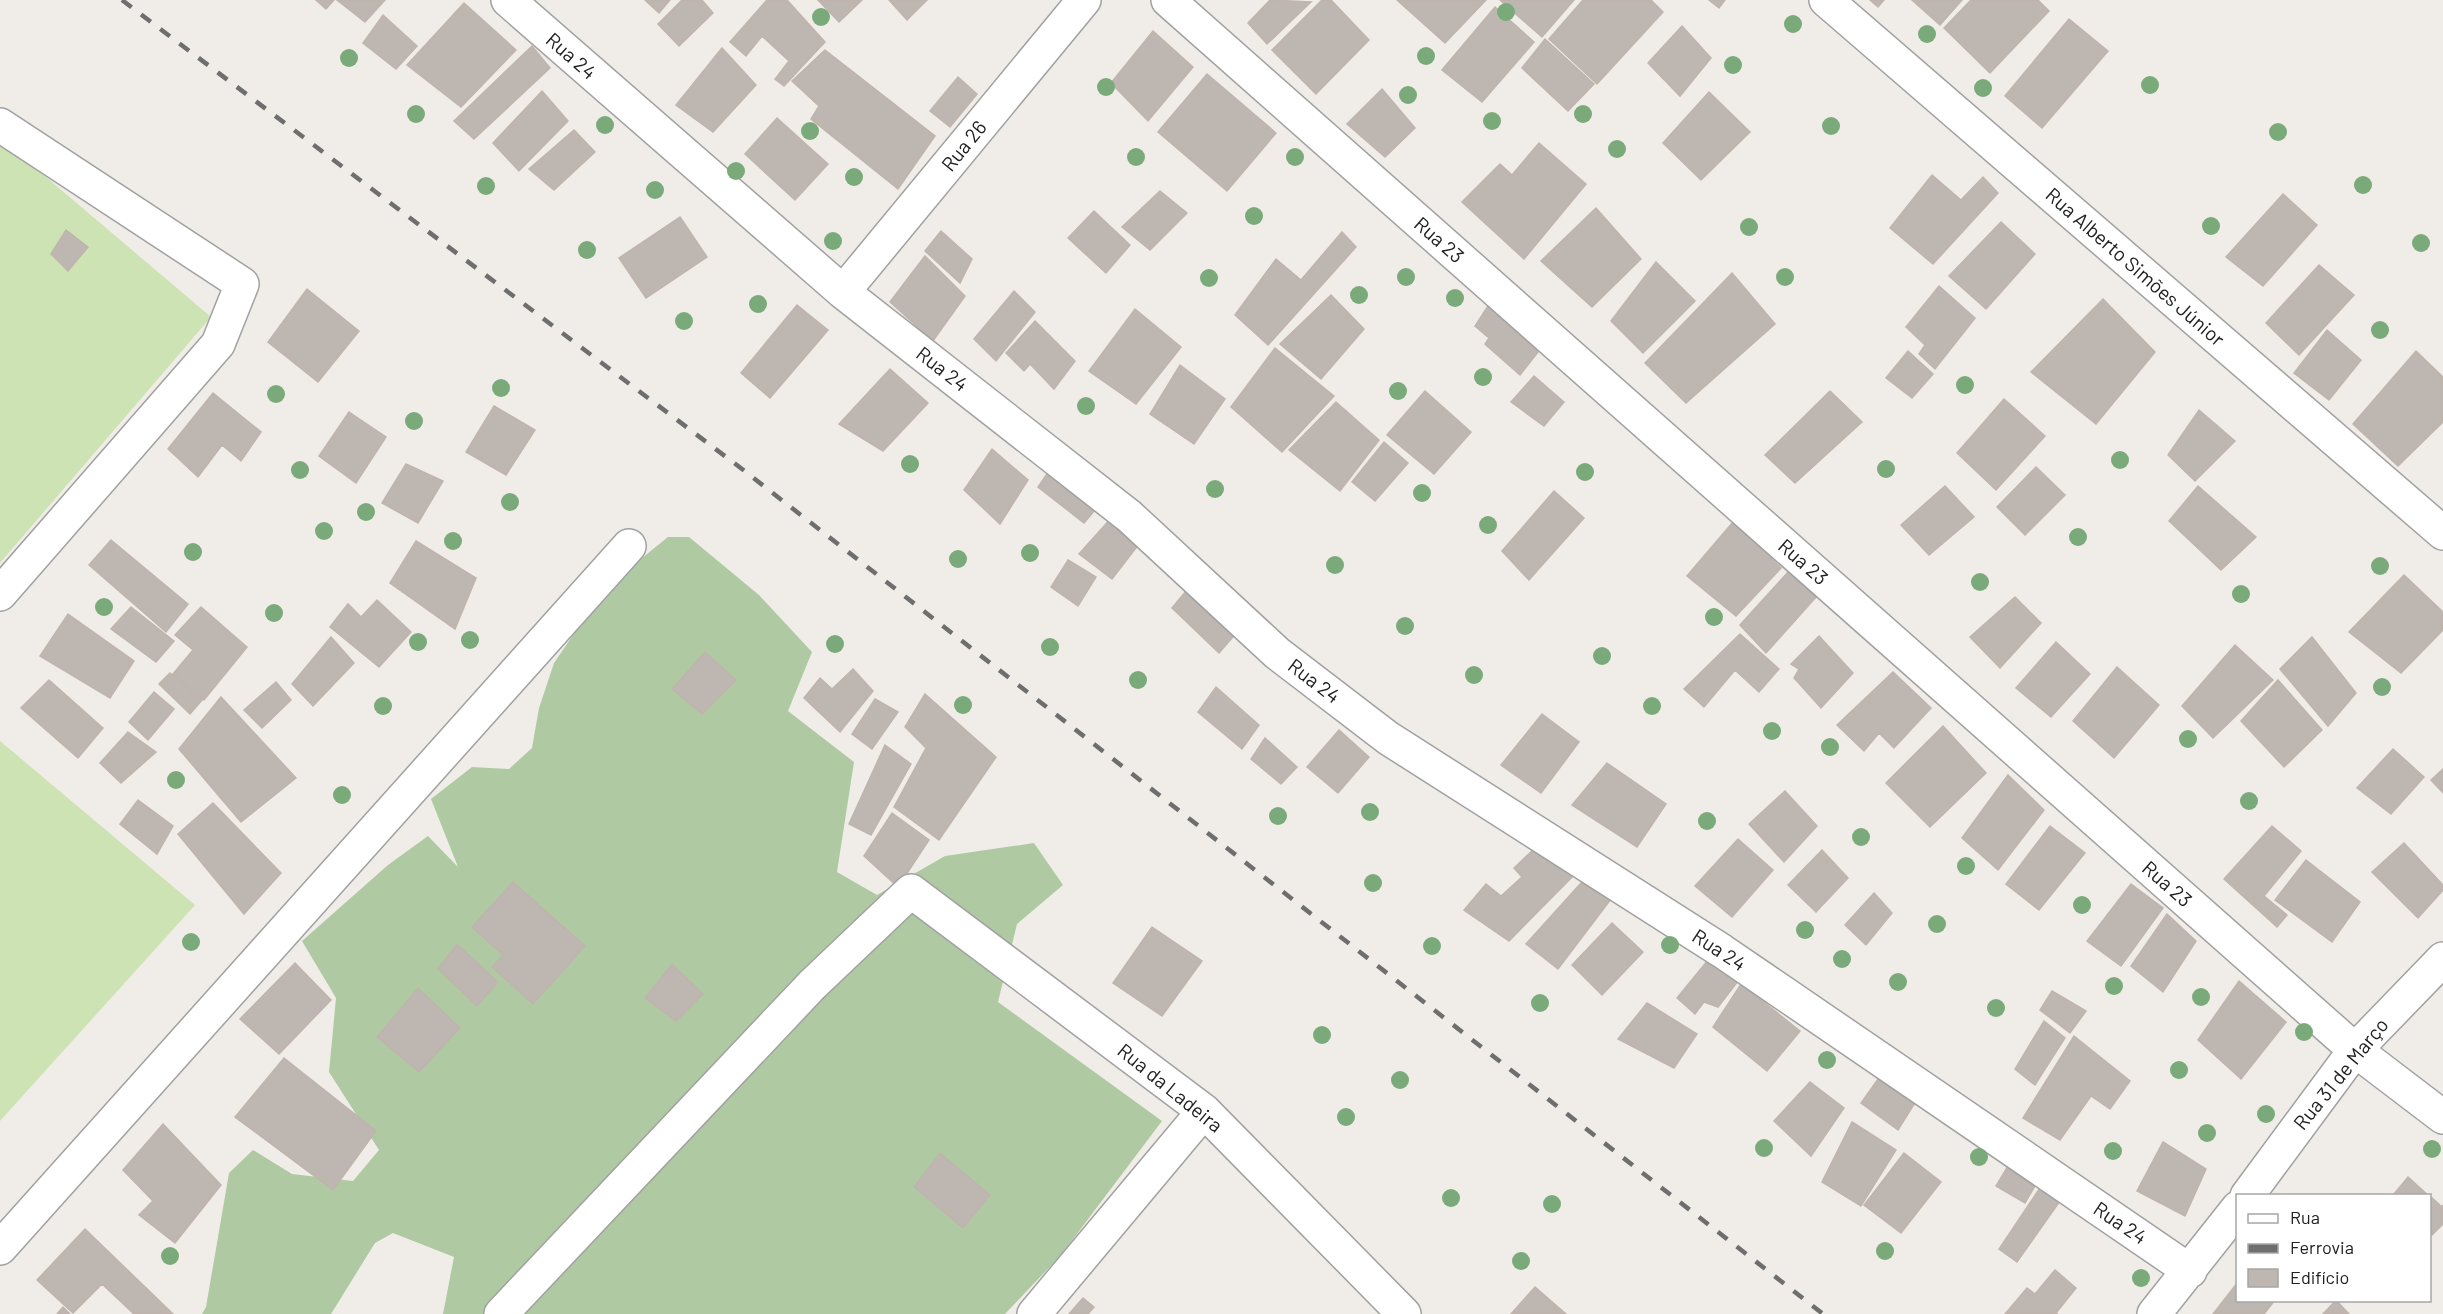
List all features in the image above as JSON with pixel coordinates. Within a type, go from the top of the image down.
[{"type":"street","name":"Rua 24","points":[[508,0],[843,292],[1129,516],[1276,653],[1388,738],[1722,951],[2190,1271]]},
{"type":"street","name":"Rua 26","points":[[843,292],[1084,0]]},
{"type":"street","name":"Rua 23","points":[[1168,0],[2355,1050],[2443,1117]]},
{"type":"street","name":"Rua Alberto Simões Júnior","points":[[1827,0],[2443,533]]},
{"type":"street","points":[[0,125],[242,284],[218,344],[0,594]]},
{"type":"street","points":[[0,1248],[629,546]]},
{"type":"street","name":"Rua da Ladeira","points":[[501,1314],[812,985],[911,891],[1204,1111],[1404,1314]]},
{"type":"street","name":"Rua 31 de Março","points":[[2248,1194],[2355,1050],[2443,959]]},
{"type":"street","points":[[1034,1314],[1204,1111]]},
{"type":"street","points":[[2154,1314],[2236,1211]]},
{"type":"green space","points":[[0,138],[211,317],[0,563]]},
{"type":"green space","points":[[668,537],[689,537],[759,595],[812,652],[788,711],[854,762],[837,872],[877,895],[945,856],[1034,843],[1063,885],[1017,924],[998,1002],[1162,1121],[1061,1255],[1005,1314],[443,1314],[454,1257],[393,1233],[375,1243],[331,1314],[202,1314],[206,1307],[229,1173],[253,1150],[292,1174],[353,1181],[379,1150],[329,1072],[336,998],[302,941],[388,865],[428,836],[458,867],[431,799],[472,767],[509,769],[532,748],[539,708],[554,663],[586,616],[626,571]]},
{"type":"green space","points":[[0,741],[195,905],[0,1121]]},
{"type":"building","points":[[316,0],[334,0],[326,9]]},
{"type":"building","points":[[337,0],[385,0],[365,22]]},
{"type":"building","points":[[645,0],[670,0],[659,13]]},
{"type":"building","points":[[682,0],[702,0],[713,13],[679,46],[658,24]]},
{"type":"building","points":[[767,0],[787,0],[825,42],[784,86],[775,79],[789,61],[762,36],[746,56],[730,42]]},
{"type":"building","points":[[818,0],[862,0],[839,22]]},
{"type":"building","points":[[889,0],[927,0],[907,20]]},
{"type":"building","points":[[1270,0],[1311,2],[1267,44],[1248,23]]},
{"type":"building","points":[[1322,0],[1331,0],[1369,40],[1316,94],[1272,50]]},
{"type":"building","points":[[1397,0],[1486,0],[1445,43]]},
{"type":"building","points":[[1500,0],[1574,0],[1542,37]]},
{"type":"building","points":[[1583,0],[1651,0],[1663,12],[1597,84],[1549,39]]},
{"type":"building","points":[[1709,0],[1725,0],[1719,8]]},
{"type":"building","points":[[1870,0],[1884,0],[1878,7]]},
{"type":"building","points":[[1912,0],[1962,0],[1940,25]]},
{"type":"building","points":[[1971,0],[2038,0],[2049,11],[1990,73],[1944,28]]},
{"type":"building","points":[[464,3],[516,50],[461,107],[407,65]]},
{"type":"building","points":[[1495,7],[1534,42],[1482,102],[1442,70]]},
{"type":"building","points":[[383,15],[417,46],[396,69],[363,43]]},
{"type":"building","points":[[2069,19],[2108,51],[2042,128],[2005,96]]},
{"type":"building","points":[[1682,26],[1711,58],[1680,96],[1648,63]]},
{"type":"building","points":[[1153,31],[1193,67],[1148,121],[1111,83]]},
{"type":"building","points":[[1545,39],[1594,84],[1568,111],[1522,68]]},
{"type":"building","points":[[532,46],[550,68],[474,139],[454,121]]},
{"type":"building","points":[[722,48],[756,85],[713,132],[676,105]]},
{"type":"building","points":[[825,50],[935,136],[898,189],[811,119],[819,106],[792,81]]},
{"type":"building","points":[[1207,74],[1276,133],[1227,191],[1158,132]]},
{"type":"building","points":[[958,77],[977,94],[950,127],[930,111]]},
{"type":"building","points":[[1382,89],[1415,128],[1385,157],[1347,124]]},
{"type":"building","points":[[542,91],[568,121],[519,171],[493,143]]},
{"type":"building","points":[[1709,92],[1750,132],[1701,180],[1663,143]]},
{"type":"building","points":[[777,118],[828,164],[795,200],[745,154]]},
{"type":"building","points":[[574,130],[595,152],[554,190],[529,169]]},
{"type":"building","points":[[1539,143],[1586,184],[1524,259],[1462,202],[1500,164],[1512,175]]},
{"type":"building","points":[[1932,175],[1961,200],[1983,177],[1998,193],[1933,264],[1890,228]]},
{"type":"building","points":[[1160,191],[1187,213],[1150,250],[1122,227]]},
{"type":"building","points":[[2283,194],[2317,225],[2263,286],[2226,257]]},
{"type":"building","points":[[1596,208],[1641,259],[1592,307],[1541,261]]},
{"type":"building","points":[[1094,211],[1130,245],[1106,273],[1068,238]]},
{"type":"building","points":[[680,217],[707,257],[646,298],[619,258]]},
{"type":"building","points":[[2001,222],[2035,254],[1986,309],[1949,276]]},
{"type":"building","points":[[66,230],[88,247],[68,271],[51,254]]},
{"type":"building","points":[[941,231],[972,259],[960,283],[925,251]]},
{"type":"building","points":[[1342,232],[1356,247],[1268,345],[1235,315],[1276,259],[1301,280]]},
{"type":"building","points":[[925,256],[965,296],[933,341],[890,302]]},
{"type":"building","points":[[1656,262],[1695,301],[1643,353],[1611,321]]},
{"type":"building","points":[[2319,265],[2354,295],[2299,355],[2266,323]]},
{"type":"building","points":[[1732,273],[1775,324],[1686,403],[1645,363]]},
{"type":"building","points":[[1939,286],[1975,318],[1935,369],[1919,354],[1925,345],[1906,327]]},
{"type":"building","points":[[307,289],[359,331],[318,382],[268,342]]},
{"type":"building","points":[[1014,291],[1035,312],[996,361],[974,339]]},
{"type":"building","points":[[1331,295],[1364,329],[1321,379],[1280,344]]},
{"type":"building","points":[[2103,299],[2155,352],[2096,424],[2031,372]]},
{"type":"building","points":[[797,305],[828,330],[770,398],[741,373]]},
{"type":"building","points":[[1488,306],[1538,352],[1520,375],[1485,344],[1489,338],[1475,326]]},
{"type":"building","points":[[1135,309],[1181,347],[1136,404],[1089,371]]},
{"type":"building","points":[[1035,321],[1075,361],[1054,389],[1030,364],[1024,371],[1006,353]]},
{"type":"building","points":[[2327,330],[2361,360],[2329,400],[2294,373]]},
{"type":"building","points":[[1275,348],[1334,396],[1282,452],[1231,407]]},
{"type":"building","points":[[1908,351],[1933,374],[1912,398],[1886,378]]},
{"type":"building","points":[[2416,351],[2443,377],[2443,422],[2398,466],[2353,424]]},
{"type":"building","points":[[1180,365],[1225,399],[1194,444],[1150,414]]},
{"type":"building","points":[[890,369],[928,403],[883,451],[839,424]]},
{"type":"building","points":[[1534,376],[1564,402],[1544,426],[1511,402]]},
{"type":"building","points":[[1425,391],[1471,432],[1434,474],[1387,435]]},
{"type":"building","points":[[1830,391],[1862,422],[1795,483],[1765,455]]},
{"type":"building","points":[[213,393],[261,432],[241,461],[222,445],[198,477],[168,449]]},
{"type":"building","points":[[2004,399],[2045,436],[1996,490],[1957,453]]},
{"type":"building","points":[[1336,402],[1379,440],[1340,491],[1289,450]]},
{"type":"building","points":[[494,406],[535,430],[506,475],[466,452]]},
{"type":"building","points":[[2199,410],[2235,441],[2195,481],[2168,455]]},
{"type":"building","points":[[349,412],[386,437],[356,483],[319,456]]},
{"type":"building","points":[[1384,442],[1408,463],[1375,501],[1352,482]]},
{"type":"building","points":[[992,449],[1028,480],[1000,524],[964,490]]},
{"type":"building","points":[[406,464],[443,481],[418,523],[382,503]]},
{"type":"building","points":[[1053,465],[1100,504],[1084,523],[1038,487]]},
{"type":"building","points":[[2036,467],[2065,495],[2025,535],[1997,507]]},
{"type":"building","points":[[1945,486],[1974,517],[1929,555],[1901,525]]},
{"type":"building","points":[[2198,486],[2256,537],[2221,570],[2169,521]]},
{"type":"building","points":[[1554,491],[1584,518],[1529,580],[1502,551]]},
{"type":"building","points":[[1114,515],[1139,544],[1112,579],[1079,554]]},
{"type":"building","points":[[1733,522],[1781,568],[1736,616],[1687,576]]},
{"type":"building","points":[[111,540],[188,604],[166,632],[89,565]]},
{"type":"building","points":[[416,541],[476,578],[455,629],[390,583]]},
{"type":"building","points":[[1068,560],[1096,577],[1078,606],[1051,587]]},
{"type":"building","points":[[1789,571],[1816,597],[1766,653],[1740,625]]},
{"type":"building","points":[[2404,575],[2443,612],[2443,630],[2401,673],[2349,632]]},
{"type":"building","points":[[1191,585],[1238,631],[1219,653],[1172,608]]},
{"type":"building","points":[[2015,597],[2041,623],[2000,668],[1970,637]]},
{"type":"building","points":[[377,600],[411,632],[379,667],[330,627],[348,604],[361,617]]},
{"type":"building","points":[[131,607],[174,641],[156,662],[111,629]]},
{"type":"building","points":[[201,607],[247,647],[204,700],[173,674],[193,650],[175,635]]},
{"type":"building","points":[[68,614],[134,661],[110,698],[40,656]]},
{"type":"building","points":[[1740,634],[1779,669],[1759,692],[1735,670],[1704,707],[1684,689]]},
{"type":"building","points":[[1819,636],[1853,673],[1821,708],[1794,678],[1799,669],[1791,664]]},
{"type":"building","points":[[331,637],[354,663],[313,706],[292,684]]},
{"type":"building","points":[[2312,637],[2356,693],[2328,726],[2280,669]]},
{"type":"building","points":[[2056,642],[2090,674],[2051,717],[2016,688]]},
{"type":"building","points":[[2235,645],[2273,680],[2213,738],[2182,706]]},
{"type":"building","points":[[705,652],[736,680],[702,714],[672,689]]},
{"type":"building","points":[[2117,667],[2159,705],[2114,758],[2073,721]]},
{"type":"building","points":[[853,669],[873,691],[840,732],[804,698],[820,678],[832,689]]},
{"type":"building","points":[[1893,672],[1931,708],[1894,748],[1879,733],[1864,751],[1837,725]]},
{"type":"building","points":[[170,673],[202,700],[190,714],[159,684]]},
{"type":"building","points":[[49,680],[103,728],[78,758],[21,708]]},
{"type":"building","points":[[2278,680],[2322,730],[2284,767],[2241,721]]},
{"type":"building","points":[[276,682],[291,700],[262,728],[244,710]]},
{"type":"building","points":[[1216,687],[1259,725],[1242,749],[1198,712]]},
{"type":"building","points":[[154,692],[174,709],[148,740],[129,722]]},
{"type":"building","points":[[925,694],[996,757],[939,840],[894,807],[926,748],[905,727]]},
{"type":"building","points":[[221,697],[296,778],[241,822],[179,749]]},
{"type":"building","points":[[875,699],[898,712],[872,749],[852,734]]},
{"type":"building","points":[[1542,714],[1579,742],[1541,793],[1501,765]]},
{"type":"building","points":[[1943,726],[1986,773],[1930,827],[1886,783]]},
{"type":"building","points":[[1339,730],[1369,757],[1338,793],[1307,767]]},
{"type":"building","points":[[128,732],[156,752],[121,783],[100,763]]},
{"type":"building","points":[[1265,738],[1297,767],[1281,784],[1251,759]]},
{"type":"building","points":[[885,745],[911,764],[871,835],[849,824]]},
{"type":"building","points":[[2393,749],[2424,777],[2391,814],[2357,788]]},
{"type":"building","points":[[1607,763],[1666,804],[1637,847],[1572,805]]},
{"type":"building","points":[[2443,769],[2443,793],[2431,780]]},
{"type":"building","points":[[2008,775],[2044,810],[1998,870],[1962,838]]},
{"type":"building","points":[[1785,791],[1817,826],[1784,862],[1749,824]]},
{"type":"building","points":[[138,800],[173,826],[157,854],[120,824]]},
{"type":"building","points":[[213,803],[281,873],[244,914],[178,834]]},
{"type":"building","points":[[892,813],[929,840],[898,887],[864,856]]},
{"type":"building","points":[[2050,826],[2085,853],[2039,910],[2006,884]]},
{"type":"building","points":[[2272,826],[2301,851],[2264,896],[2287,915],[2277,927],[2224,879]]},
{"type":"building","points":[[1738,839],[1773,870],[1732,917],[1695,886]]},
{"type":"building","points":[[2404,843],[2443,885],[2443,890],[2418,918],[2372,872]]},
{"type":"building","points":[[1538,845],[1577,872],[1509,941],[1464,910],[1486,884],[1501,896],[1522,877],[1514,868]]},
{"type":"building","points":[[1822,850],[1848,878],[1816,912],[1788,885]]},
{"type":"building","points":[[2306,860],[2360,902],[2332,942],[2275,900]]},
{"type":"building","points":[[1590,873],[1614,895],[1558,969],[1526,944]]},
{"type":"building","points":[[513,882],[585,946],[533,1004],[492,967],[503,955],[472,927]]},
{"type":"building","points":[[2131,884],[2163,908],[2121,966],[2087,941]]},
{"type":"building","points":[[1874,893],[1892,913],[1866,945],[1845,925]]},
{"type":"building","points":[[2167,914],[2196,941],[2163,992],[2131,966]]},
{"type":"building","points":[[1612,923],[1643,952],[1602,995],[1572,965]]},
{"type":"building","points":[[1152,927],[1202,961],[1162,1016],[1113,983]]},
{"type":"building","points":[[457,944],[498,982],[477,1006],[438,969]]},
{"type":"building","points":[[1713,954],[1742,976],[1718,1007],[1704,1002],[1695,1014],[1677,998]]},
{"type":"building","points":[[295,963],[331,1000],[279,1054],[240,1019]]},
{"type":"building","points":[[672,964],[703,994],[676,1021],[645,998]]},
{"type":"building","points":[[2239,981],[2286,1022],[2241,1079],[2198,1040]]},
{"type":"building","points":[[1741,984],[1800,1031],[1767,1071],[1713,1027]]},
{"type":"building","points":[[418,988],[460,1028],[419,1072],[377,1037]]},
{"type":"building","points":[[2052,991],[2086,1011],[2070,1033],[2040,1010]]},
{"type":"building","points":[[1647,1003],[1697,1034],[1674,1068],[1618,1039]]},
{"type":"building","points":[[2044,1021],[2065,1038],[2035,1085],[2015,1069]]},
{"type":"building","points":[[2074,1036],[2130,1081],[2110,1109],[2091,1096],[2060,1140],[2023,1118]]},
{"type":"building","points":[[284,1058],[376,1131],[333,1190],[235,1117]]},
{"type":"building","points":[[1883,1072],[1918,1098],[1898,1130],[1861,1103]]},
{"type":"building","points":[[1810,1082],[1844,1108],[1811,1156],[1774,1121]]},
{"type":"building","points":[[1852,1122],[1896,1150],[1861,1206],[1822,1182]]},
{"type":"building","points":[[163,1124],[221,1185],[175,1243],[139,1215],[153,1201],[123,1170]]},
{"type":"building","points":[[2163,1142],[2206,1169],[2185,1216],[2137,1191]]},
{"type":"building","points":[[940,1153],[990,1195],[963,1228],[914,1187]]},
{"type":"building","points":[[1904,1153],[1941,1182],[1901,1233],[1864,1205]]},
{"type":"building","points":[[2011,1161],[2039,1179],[2025,1203],[1996,1186]]},
{"type":"building","points":[[2408,1177],[2427,1194],[2394,1194]]},
{"type":"building","points":[[2044,1182],[2062,1198],[2017,1262],[1999,1249]]},
{"type":"building","points":[[2431,1197],[2442,1207],[2443,1205],[2443,1224],[2432,1235]]},
{"type":"building","points":[[85,1229],[173,1314],[134,1314],[102,1284],[73,1313],[37,1280]]},
{"type":"building","points":[[2055,1270],[2076,1288],[2056,1313],[2058,1314],[2005,1314],[2027,1288],[2035,1294]]},
{"type":"building","points":[[2236,1285],[2236,1302],[2273,1302],[2264,1314],[2213,1314]]},
{"type":"building","points":[[1535,1287],[1566,1314],[1511,1314]]},
{"type":"building","points":[[1083,1298],[1094,1307],[1088,1314],[1069,1314]]},
{"type":"building","points":[[2334,1302],[2338,1302],[2349,1314],[2323,1314]]},
{"type":"building","points":[[63,1307],[70,1314],[57,1314]]},
{"type":"railway","points":[[122,0],[742,469],[1823,1314]]}]
